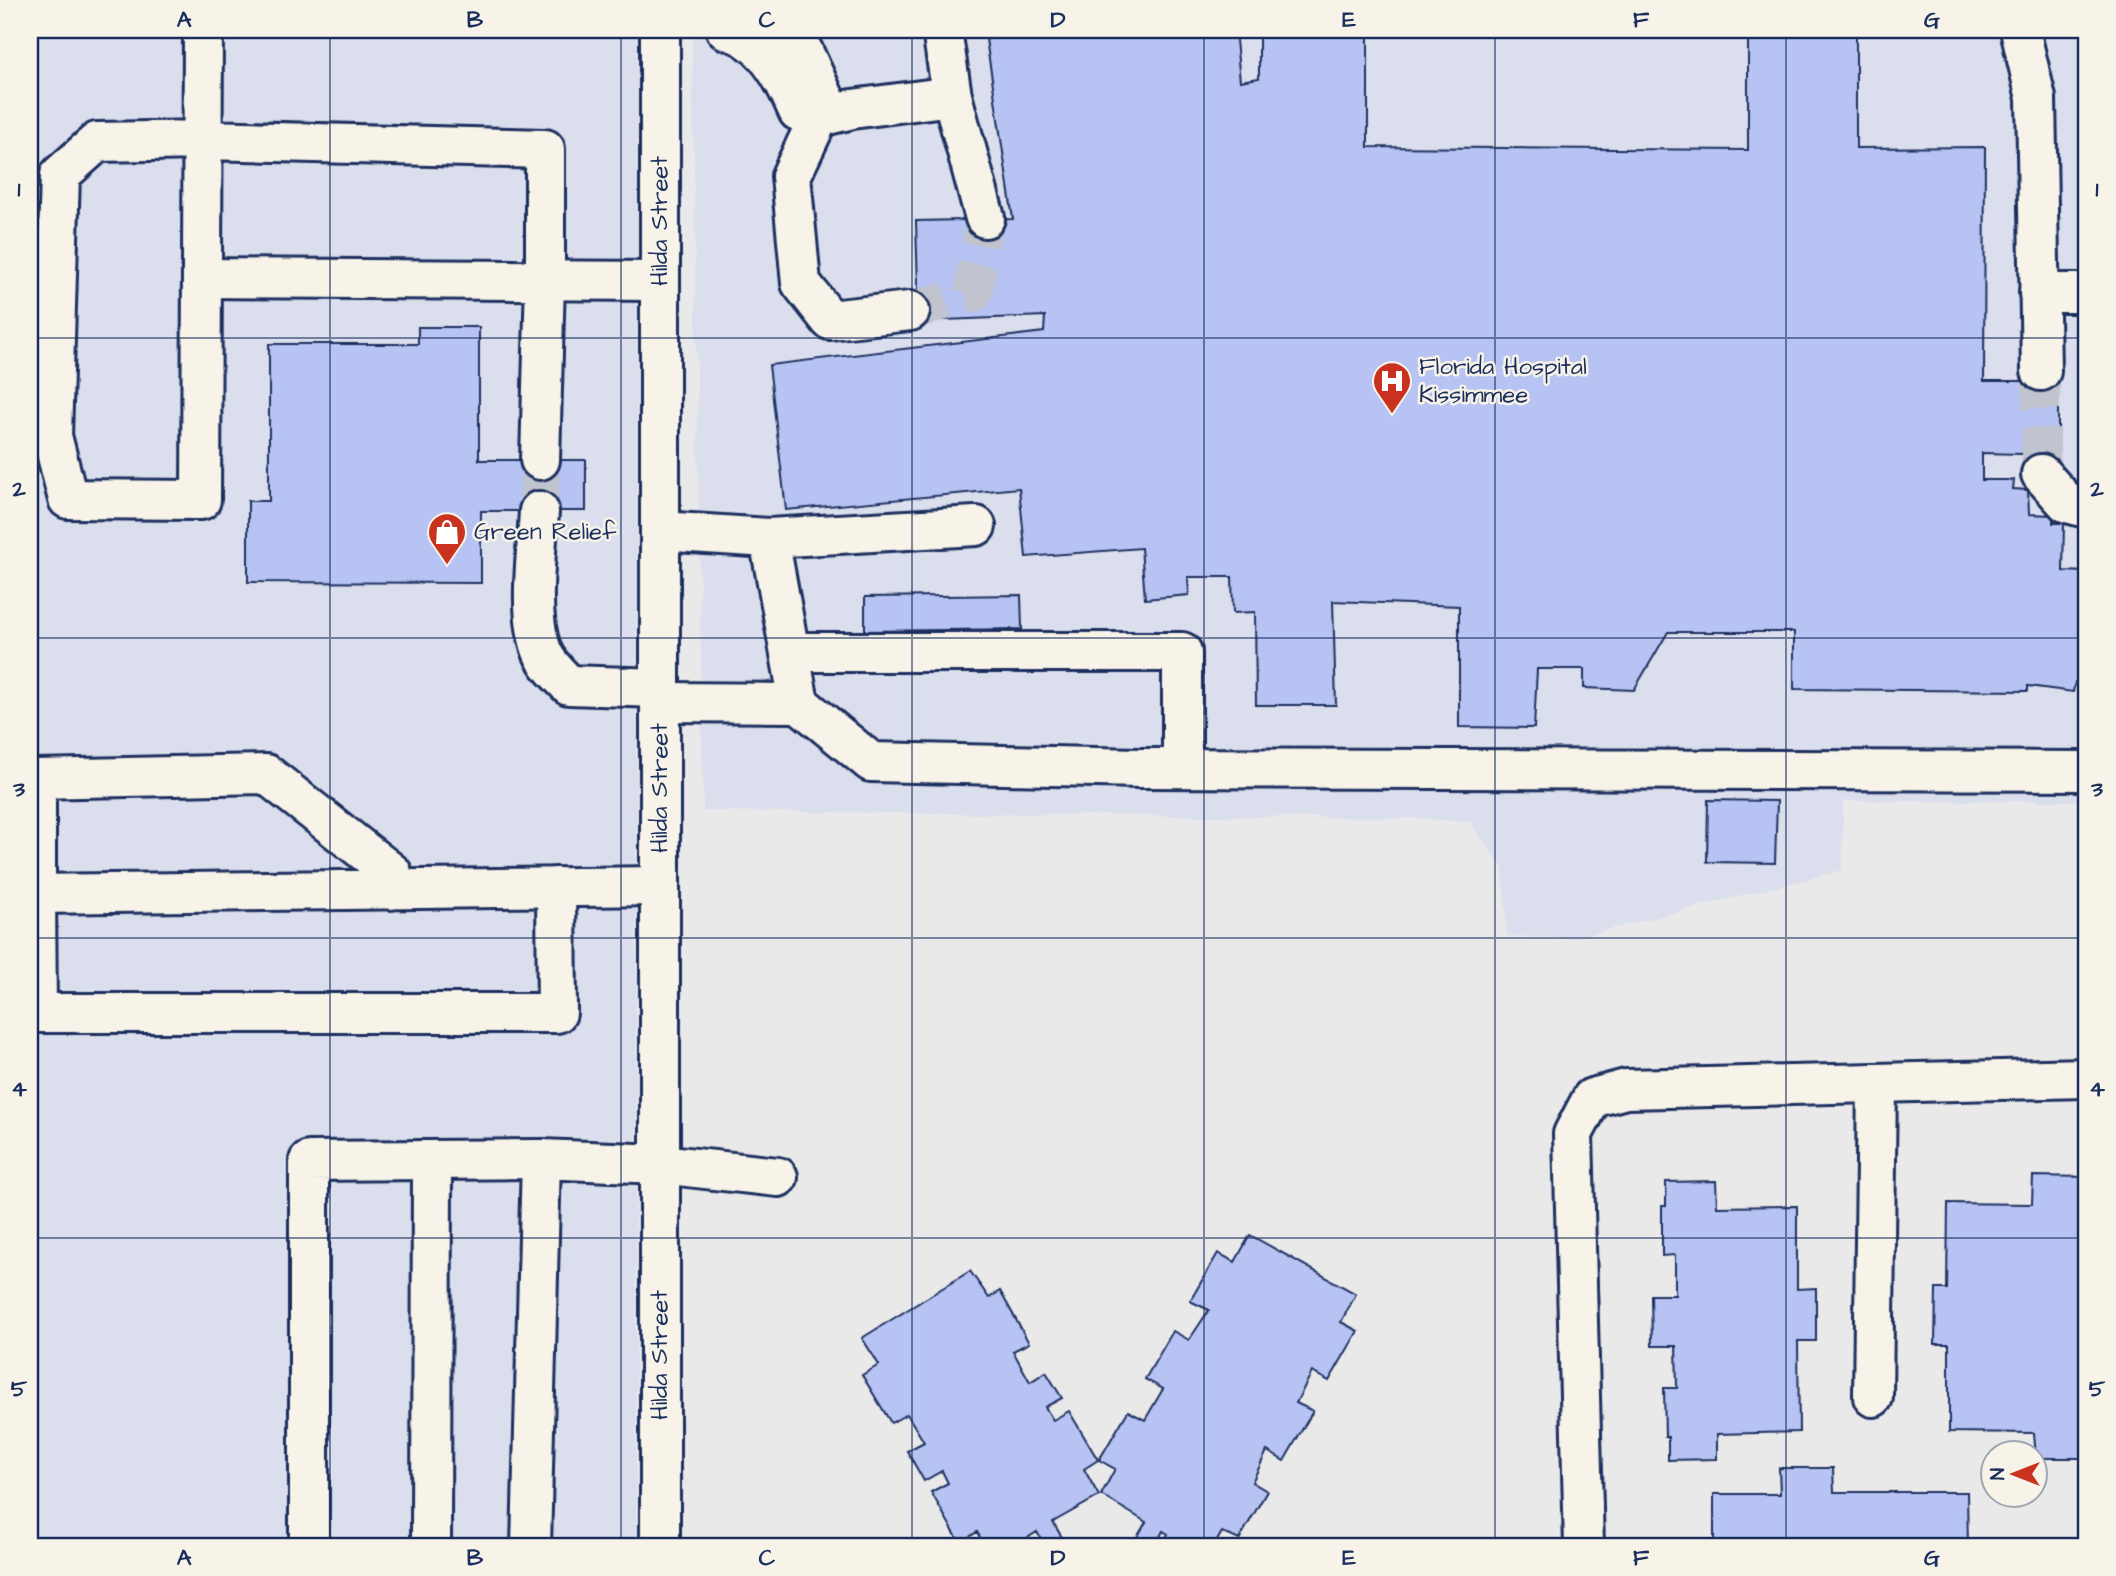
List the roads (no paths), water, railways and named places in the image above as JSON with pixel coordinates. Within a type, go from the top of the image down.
[{"type":"street","points":[[203,30],[202,140],[201,500],[68,499],[52,436],[60,175],[97,142],[202,140],[545,149],[545,280],[540,460]]},
{"type":"street","name":"Hilda Street","points":[[660,30],[660,1546]]},
{"type":"street","points":[[726,30],[737,32],[769,59],[785,81],[798,111],[819,117],[852,109],[951,96]]},
{"type":"street","points":[[785,30],[803,51],[824,97],[819,117],[791,176],[801,283],[830,320],[910,311]]},
{"type":"street","points":[[942,30],[951,96],[985,218]]},
{"type":"street","points":[[2020,30],[2036,98],[2040,371]]},
{"type":"street","points":[[202,278],[660,281]]},
{"type":"street","points":[[2039,293],[2086,293]]},
{"type":"street","points":[[2041,474],[2067,503],[2086,508]]},
{"type":"street","points":[[539,511],[535,608],[538,637],[543,654],[569,685],[660,695],[799,703],[871,762],[1182,768],[2086,771]]},
{"type":"street","points":[[660,531],[769,538],[975,526]]},
{"type":"street","points":[[769,538],[799,703]]},
{"type":"street","points":[[790,652],[1182,652],[1182,768]]},
{"type":"street","points":[[391,890],[392,873],[266,774],[36,779],[37,1013],[558,1013],[556,887]]},
{"type":"street","points":[[36,894],[660,886]]},
{"type":"street","points":[[1584,1546],[1573,1134],[1592,1098],[1626,1088],[2086,1078]]},
{"type":"street","points":[[1873,1397],[1877,1083]]},
{"type":"street","points":[[531,1546],[541,1159]]},
{"type":"street","points":[[309,1546],[309,1161],[541,1159],[660,1164],[778,1177]]},
{"type":"street","points":[[431,1546],[432,1160]]},
{"type":"tunnel","points":[[910,311],[973,293],[985,218]]},
{"type":"tunnel","points":[[2041,371],[2041,474]]},
{"type":"tunnel","points":[[539,511],[540,460]]},
{"type":"place","name":"Florida Hospital Kissimmee","points":[[1392,415]]},
{"type":"place","name":"Green Relief","points":[[447,566]]}]
